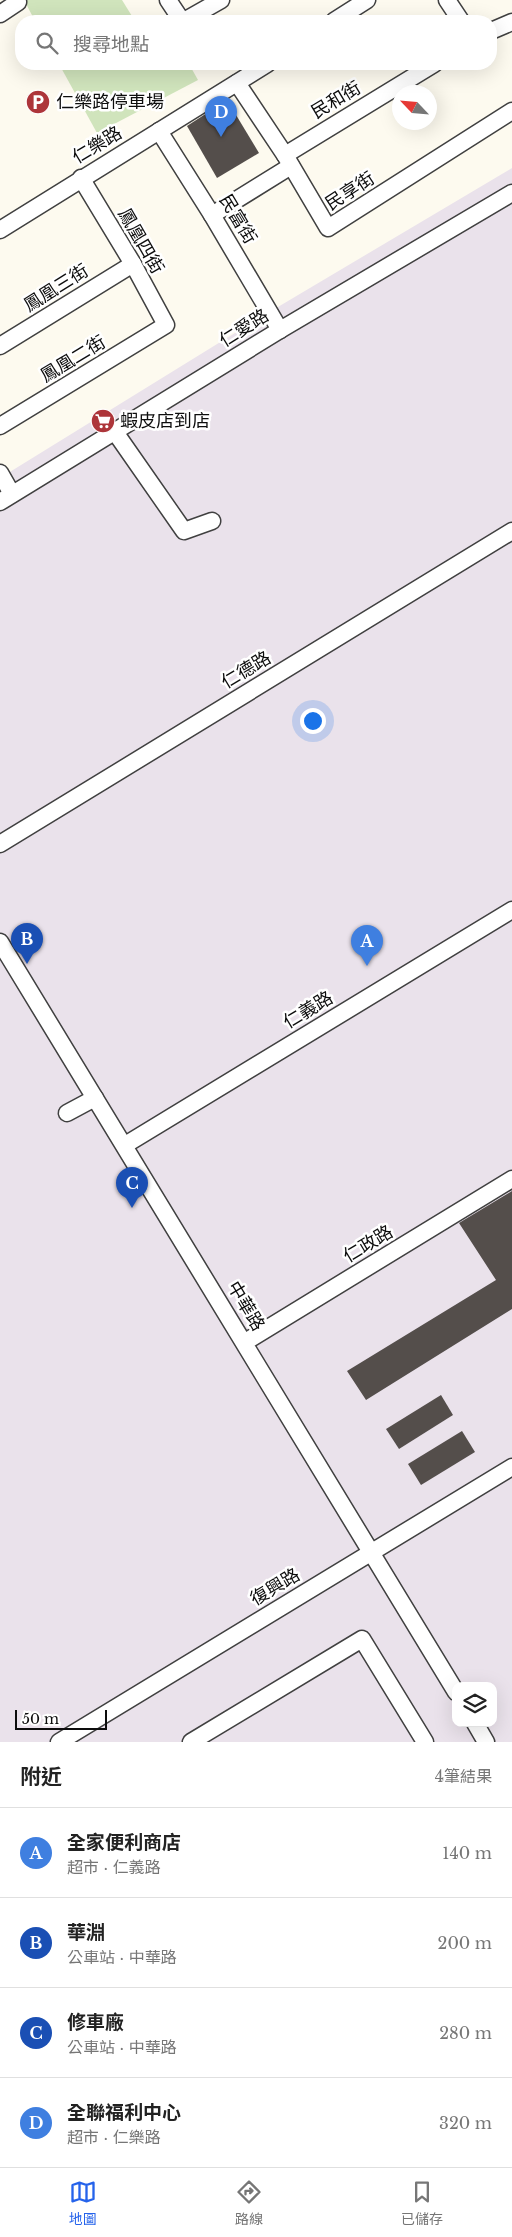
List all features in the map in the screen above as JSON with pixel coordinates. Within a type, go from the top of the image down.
[{"type":"street","points":[[0,14],[18,2],[17,0]]},
{"type":"street","points":[[168,0],[179,15]]},
{"type":"street","points":[[194,15],[221,0]]},
{"type":"street","points":[[343,15],[367,0]]},
{"type":"street","points":[[447,0],[456,15]]},
{"type":"street","points":[[497,28],[511,21]]},
{"type":"street","name":"仁樂路","points":[[0,230],[81,178],[258,70]]},
{"type":"street","name":"民和街","points":[[212,215],[288,160],[425,70]]},
{"type":"street","name":"民享街","points":[[237,83],[288,160],[328,228],[512,110]]},
{"type":"street","name":"民富街","points":[[159,131],[212,215],[280,330]]},
{"type":"street","name":"鳳凰四街","points":[[81,178],[133,264],[166,325]]},
{"type":"street","name":"仁愛路","points":[[6,498],[280,330],[512,193]]},
{"type":"street","name":"鳳凰三街","points":[[0,346],[133,264]]},
{"type":"street","name":"鳳凰二街","points":[[0,426],[166,325]]},
{"type":"street","points":[[115,432],[184,532],[212,521]]},
{"type":"street","points":[[0,473],[6,498]]},
{"type":"street","name":"仁德路","points":[[0,844],[512,531]]},
{"type":"street","name":"仁義路","points":[[125,1145],[512,910]]},
{"type":"street","name":"中華路","points":[[0,942],[245,1342],[452,1685]]},
{"type":"street","points":[[67,1113],[95,1098]]},
{"type":"street","name":"仁政路","points":[[245,1342],[512,1179]]},
{"type":"street","name":"復興路","points":[[59,1742],[512,1466]]},
{"type":"street","points":[[197,1740],[362,1639],[425,1742]]},
{"type":"street","points":[[477,1727],[486,1742]]},
{"type":"shaded area","points":[[512,168],[512,1742],[0,1742],[0,478],[256,320]]},
{"type":"green space","points":[[24,0],[122,0],[131,15],[32,15]]},
{"type":"green space","points":[[62,70],[192,70],[198,80],[97,133]]},
{"type":"building","points":[[227,100],[259,153],[217,178],[187,126]]},
{"type":"building","points":[[512,1191],[512,1309],[366,1400],[347,1371],[496,1280],[459,1223]]},
{"type":"building","points":[[441,1395],[453,1415],[399,1449],[386,1429]]},
{"type":"building","points":[[462,1431],[475,1452],[421,1485],[408,1464]]},
{"type":"place","name":"仁樂路停車場","points":[[38,102]]},
{"type":"place","name":"全聯福利中心","points":[[221,137]]},
{"type":"place","name":"蝦皮店到店","points":[[103,421]]},
{"type":"place","name":"華淵","points":[[27,964]]},
{"type":"place","name":"全家便利商店","points":[[367,966]]},
{"type":"place","name":"修車廠","points":[[132,1208]]}]
